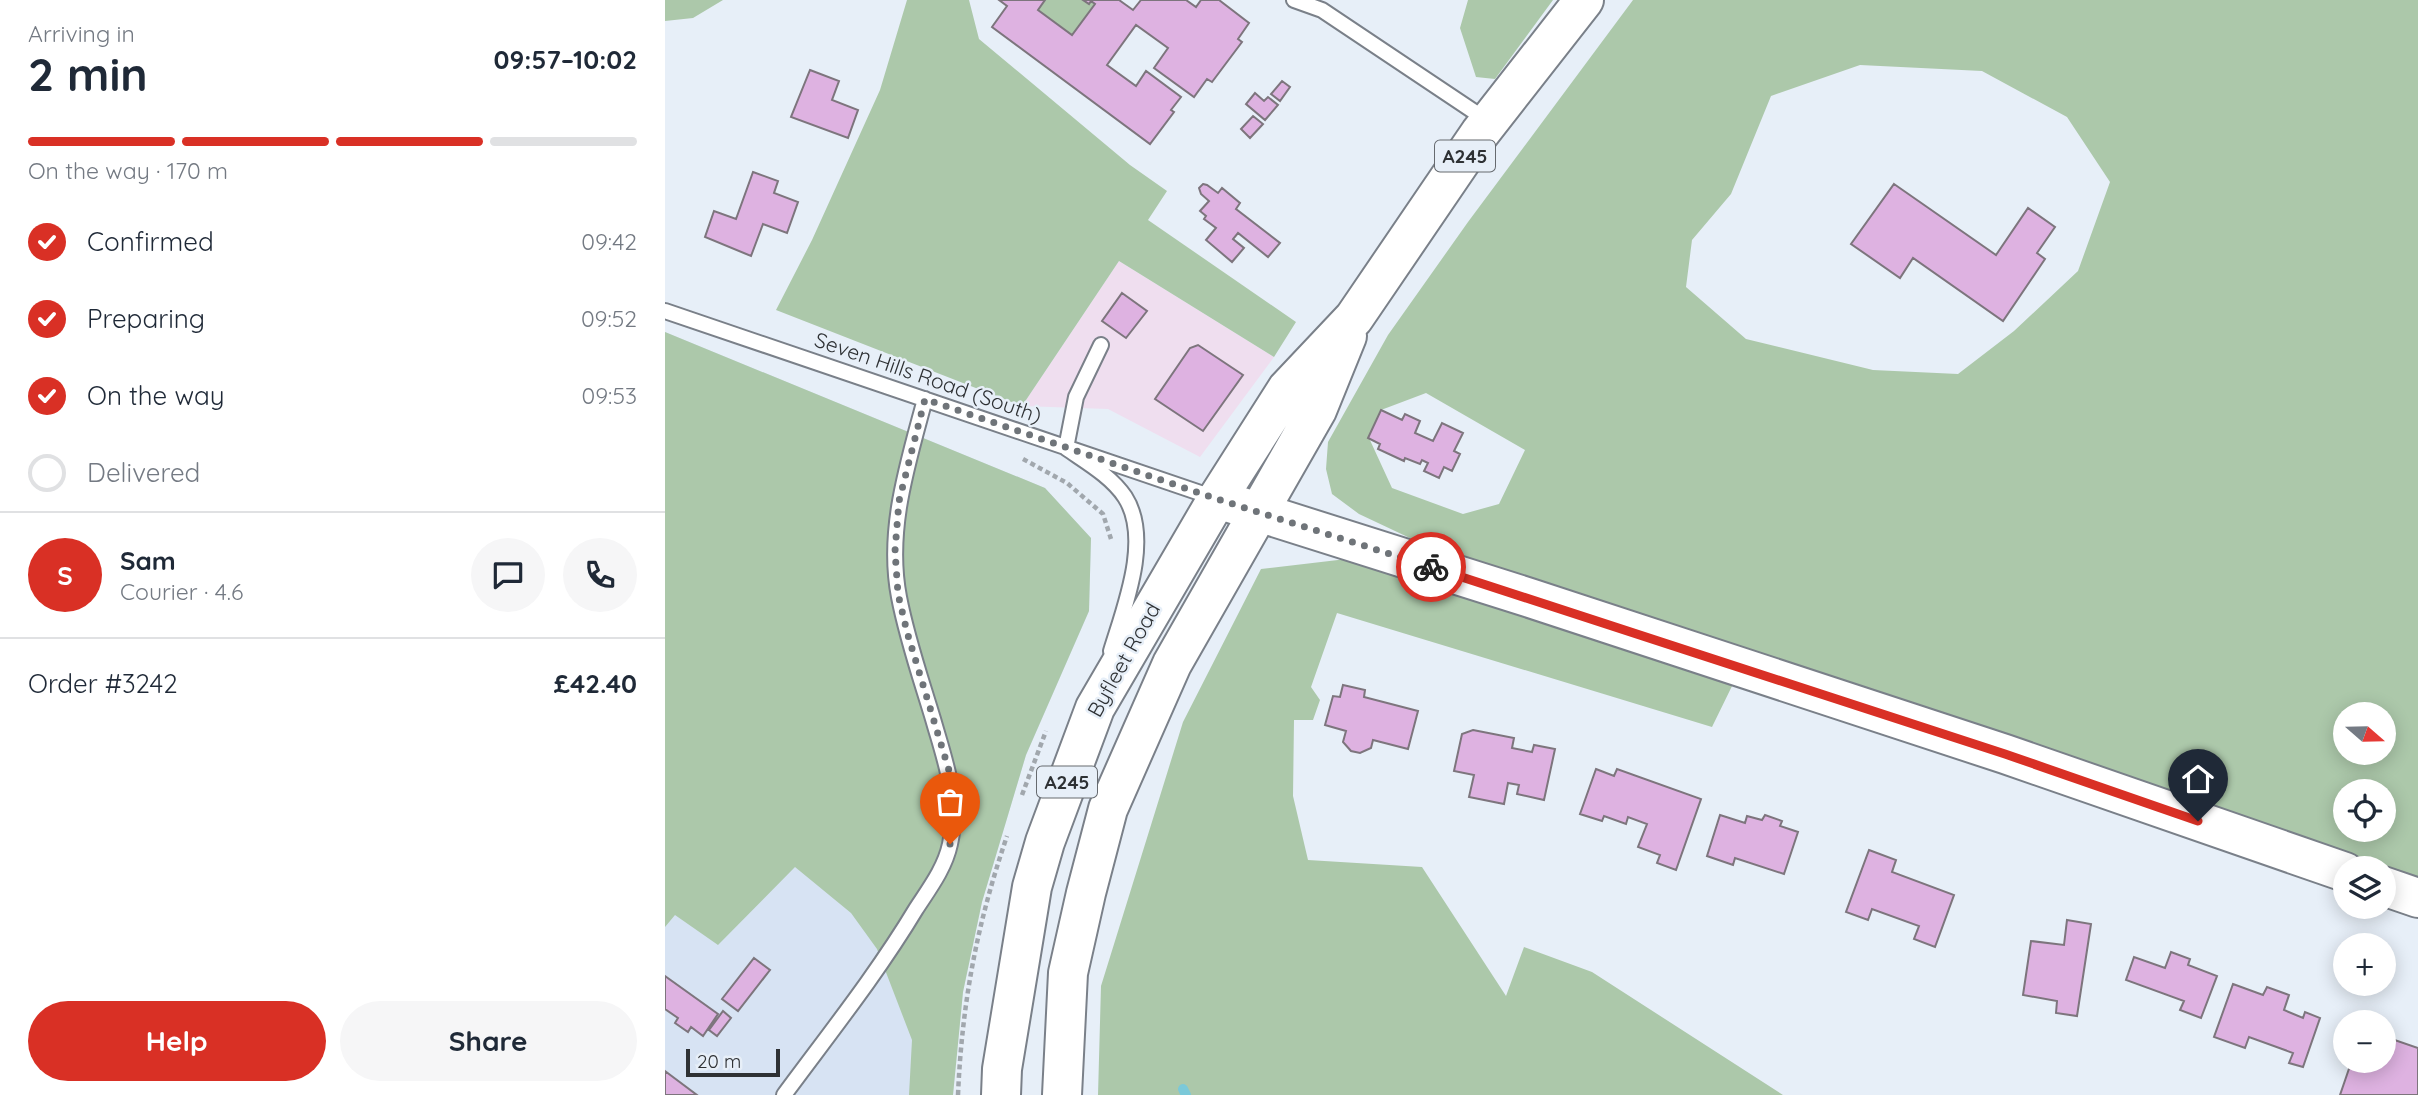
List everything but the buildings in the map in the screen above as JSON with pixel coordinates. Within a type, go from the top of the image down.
[{"type":"main road","name":"Byfleet Road","points":[[1000,1095],[1032,887],[1045,842],[1094,708],[1217,499],[1287,389],[1354,318],[1489,122],[1584,0]]},
{"type":"main road","name":"Byfleet Road","points":[[1062,1095],[1068,974],[1108,809],[1172,664],[1317,410],[1354,318]]},
{"type":"main road","points":[[1217,499],[1249,527],[1315,531],[1530,598],[2017,758],[2333,868]]},
{"type":"main road","points":[[2396,890],[2418,898]]},
{"type":"lane","points":[[1294,0],[1322,10],[1489,122]]},
{"type":"lane","name":"Seven Hills Road (South)","points":[[665,311],[1217,499]]},
{"type":"lane","points":[[1094,708],[1127,597],[1137,543],[1132,511],[1124,496],[1104,475],[1066,448],[1076,397],[1101,345]]},
{"type":"lane","points":[[784,1095],[891,950],[941,868],[950,844],[954,812],[951,777],[907,632],[898,594],[895,551],[899,501],[925,399]]},
{"type":"path","points":[[1012,454],[1067,483],[1103,514],[1114,549]]},
{"type":"path","points":[[1019,804],[1049,723]]},
{"type":"path","points":[[958,1095],[966,992],[978,931],[1010,828]]},
{"type":"shaded area","points":[[1119,261],[1274,357],[1200,457],[1108,409],[1022,406]]},
{"type":"shaded area","points":[[665,332],[1045,488],[1091,538],[1089,611],[1026,755],[982,902],[963,992],[953,1095],[665,1095]]},
{"type":"green space","points":[[665,0],[723,0],[693,18],[665,21]]},
{"type":"green space","points":[[907,0],[969,0],[979,39],[1130,165],[1167,191],[1148,220],[1296,322],[1274,357],[1119,261],[1022,406],[776,310],[812,240],[880,90]]},
{"type":"green space","points":[[1045,0],[1083,0],[1088,4],[1091,1],[1095,4],[1072,35],[1038,10]]},
{"type":"green space","points":[[1468,0],[1553,0],[1495,79],[1476,77],[1460,28]]},
{"type":"green space","points":[[1633,0],[2418,0],[2418,885],[2396,874],[2396,856],[2337,856],[2162,794],[1531,595],[1359,514],[1332,494],[1326,469],[1328,442],[1388,335],[1468,222]],"holes":[[[1860,65],[1982,71],[2067,117],[2110,182],[2078,271],[2014,331],[1958,374],[1873,370],[1746,339],[1686,287],[1692,240],[1731,194],[1771,96]],[[1426,393],[1525,450],[1499,504],[1463,514],[1392,488],[1369,438],[1381,410]]]},
{"type":"green space","points":[[665,332],[1045,488],[1091,538],[1089,611],[1026,755],[982,902],[963,992],[953,1095],[909,1095],[912,1040],[877,949],[851,913],[795,867],[718,945],[675,915],[665,927]]},
{"type":"green space","points":[[1355,558],[1733,684],[1712,727],[1337,613],[1311,687],[1320,700],[1313,720],[1294,720],[1293,796],[1308,860],[1422,867],[1506,996],[1524,947],[1592,972],[1783,1095],[1098,1095],[1101,986],[1183,722],[1261,569]]},
{"type":"waterway","points":[[1183,1089],[1186,1095]]},
{"type":"way so far","points":[[950,844],[954,812],[951,777],[907,632],[898,594],[895,551],[899,501],[925,399],[1217,499],[1431,567]]},
{"type":"route","points":[[1431,567],[2005,754],[2198,821]]}]
